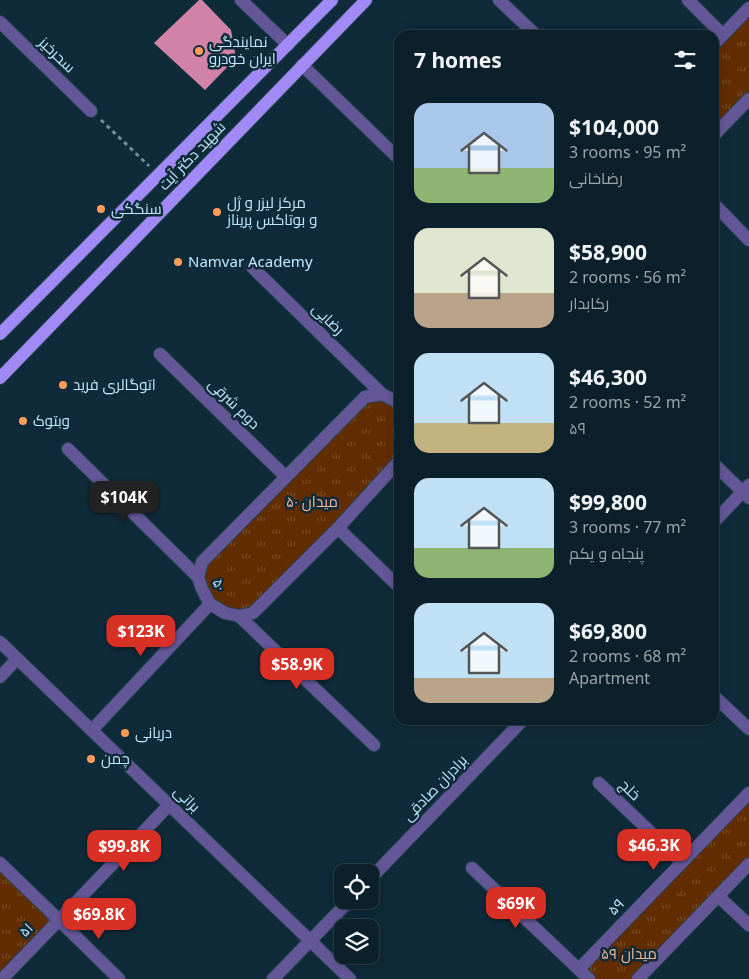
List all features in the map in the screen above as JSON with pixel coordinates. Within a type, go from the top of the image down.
[{"type":"main road","name":"شهید دکتر آیت","points":[[0,334],[332,0]]},
{"type":"main road","name":"شهید دکتر آیت","points":[[0,378],[366,0]]},
{"type":"street","points":[[241,0],[288,45]]},
{"type":"street","points":[[499,0],[531,30]]},
{"type":"street","points":[[688,0],[711,30]]},
{"type":"street","points":[[719,38],[749,8]]},
{"type":"street","name":"سحرخیز","points":[[0,22],[91,111]]},
{"type":"street","points":[[302,65],[394,154]]},
{"type":"street","points":[[719,130],[749,98]]},
{"type":"street","points":[[719,209],[749,240]]},
{"type":"street","name":"رضایی","points":[[252,267],[382,394]]},
{"type":"street","name":"دوم شرقی","points":[[160,354],[285,476]]},
{"type":"street","points":[[382,394],[394,400]]},
{"type":"street","name":"۵۰","points":[[239,616],[225,613],[210,604],[198,577],[202,562],[364,396],[382,394]]},
{"type":"street","points":[[68,449],[198,577]]},
{"type":"street","points":[[239,616],[253,613],[338,528],[394,466]]},
{"type":"street","points":[[719,468],[747,492],[719,517]]},
{"type":"street","points":[[338,528],[394,582]]},
{"type":"street","points":[[92,730],[210,604]]},
{"type":"street","points":[[239,616],[374,745]]},
{"type":"street","name":"براتی","points":[[0,642],[350,979]]},
{"type":"street","points":[[0,677],[18,659]]},
{"type":"street","points":[[719,701],[749,729]]},
{"type":"street","name":"برادران صادقی","points":[[379,870],[518,725]]},
{"type":"street","name":"خلج","points":[[599,783],[682,862]]},
{"type":"street","name":"۵۹","points":[[580,969],[749,793]]},
{"type":"street","name":"۵۱","points":[[2,979],[169,804]]},
{"type":"street","points":[[0,863],[119,979]]},
{"type":"street","points":[[638,979],[749,864]]},
{"type":"street","points":[[472,868],[590,979]]},
{"type":"street","points":[[718,896],[749,926]]},
{"type":"street","points":[[273,979],[341,909]]},
{"type":"path","points":[[91,111],[158,175]]},
{"type":"green space","points":[[749,9],[749,99],[719,130],[719,39]]},
{"type":"green space","name":"میدان ۵۰","points":[[365,397],[394,402],[394,466],[253,613],[225,613],[204,591],[202,562]]},
{"type":"green space","name":"میدان ۵۹","points":[[749,793],[749,864],[638,979],[589,979],[579,969]]},
{"type":"green space","points":[[0,863],[59,920],[0,979]]},
{"type":"building","name":"نمایندگی ایران خودرو","points":[[199,0],[202,0],[231,30],[236,58],[205,90],[154,43]]},
{"type":"place","name":"نمایندگی ایران خودرو","points":[[199,51]]},
{"type":"place","name":"سنگکی","points":[[101,209]]},
{"type":"place","name":"مرکز لیزر و ژل و بوتاکس پریناز","points":[[217,212]]},
{"type":"place","name":"Namvar Academy","points":[[178,262]]},
{"type":"place","name":"اتوگالری فرید","points":[[63,385]]},
{"type":"place","name":"وبتوک","points":[[23,421]]},
{"type":"place","name":"دریانی","points":[[125,733]]},
{"type":"place","name":"چمن","points":[[91,759]]}]
